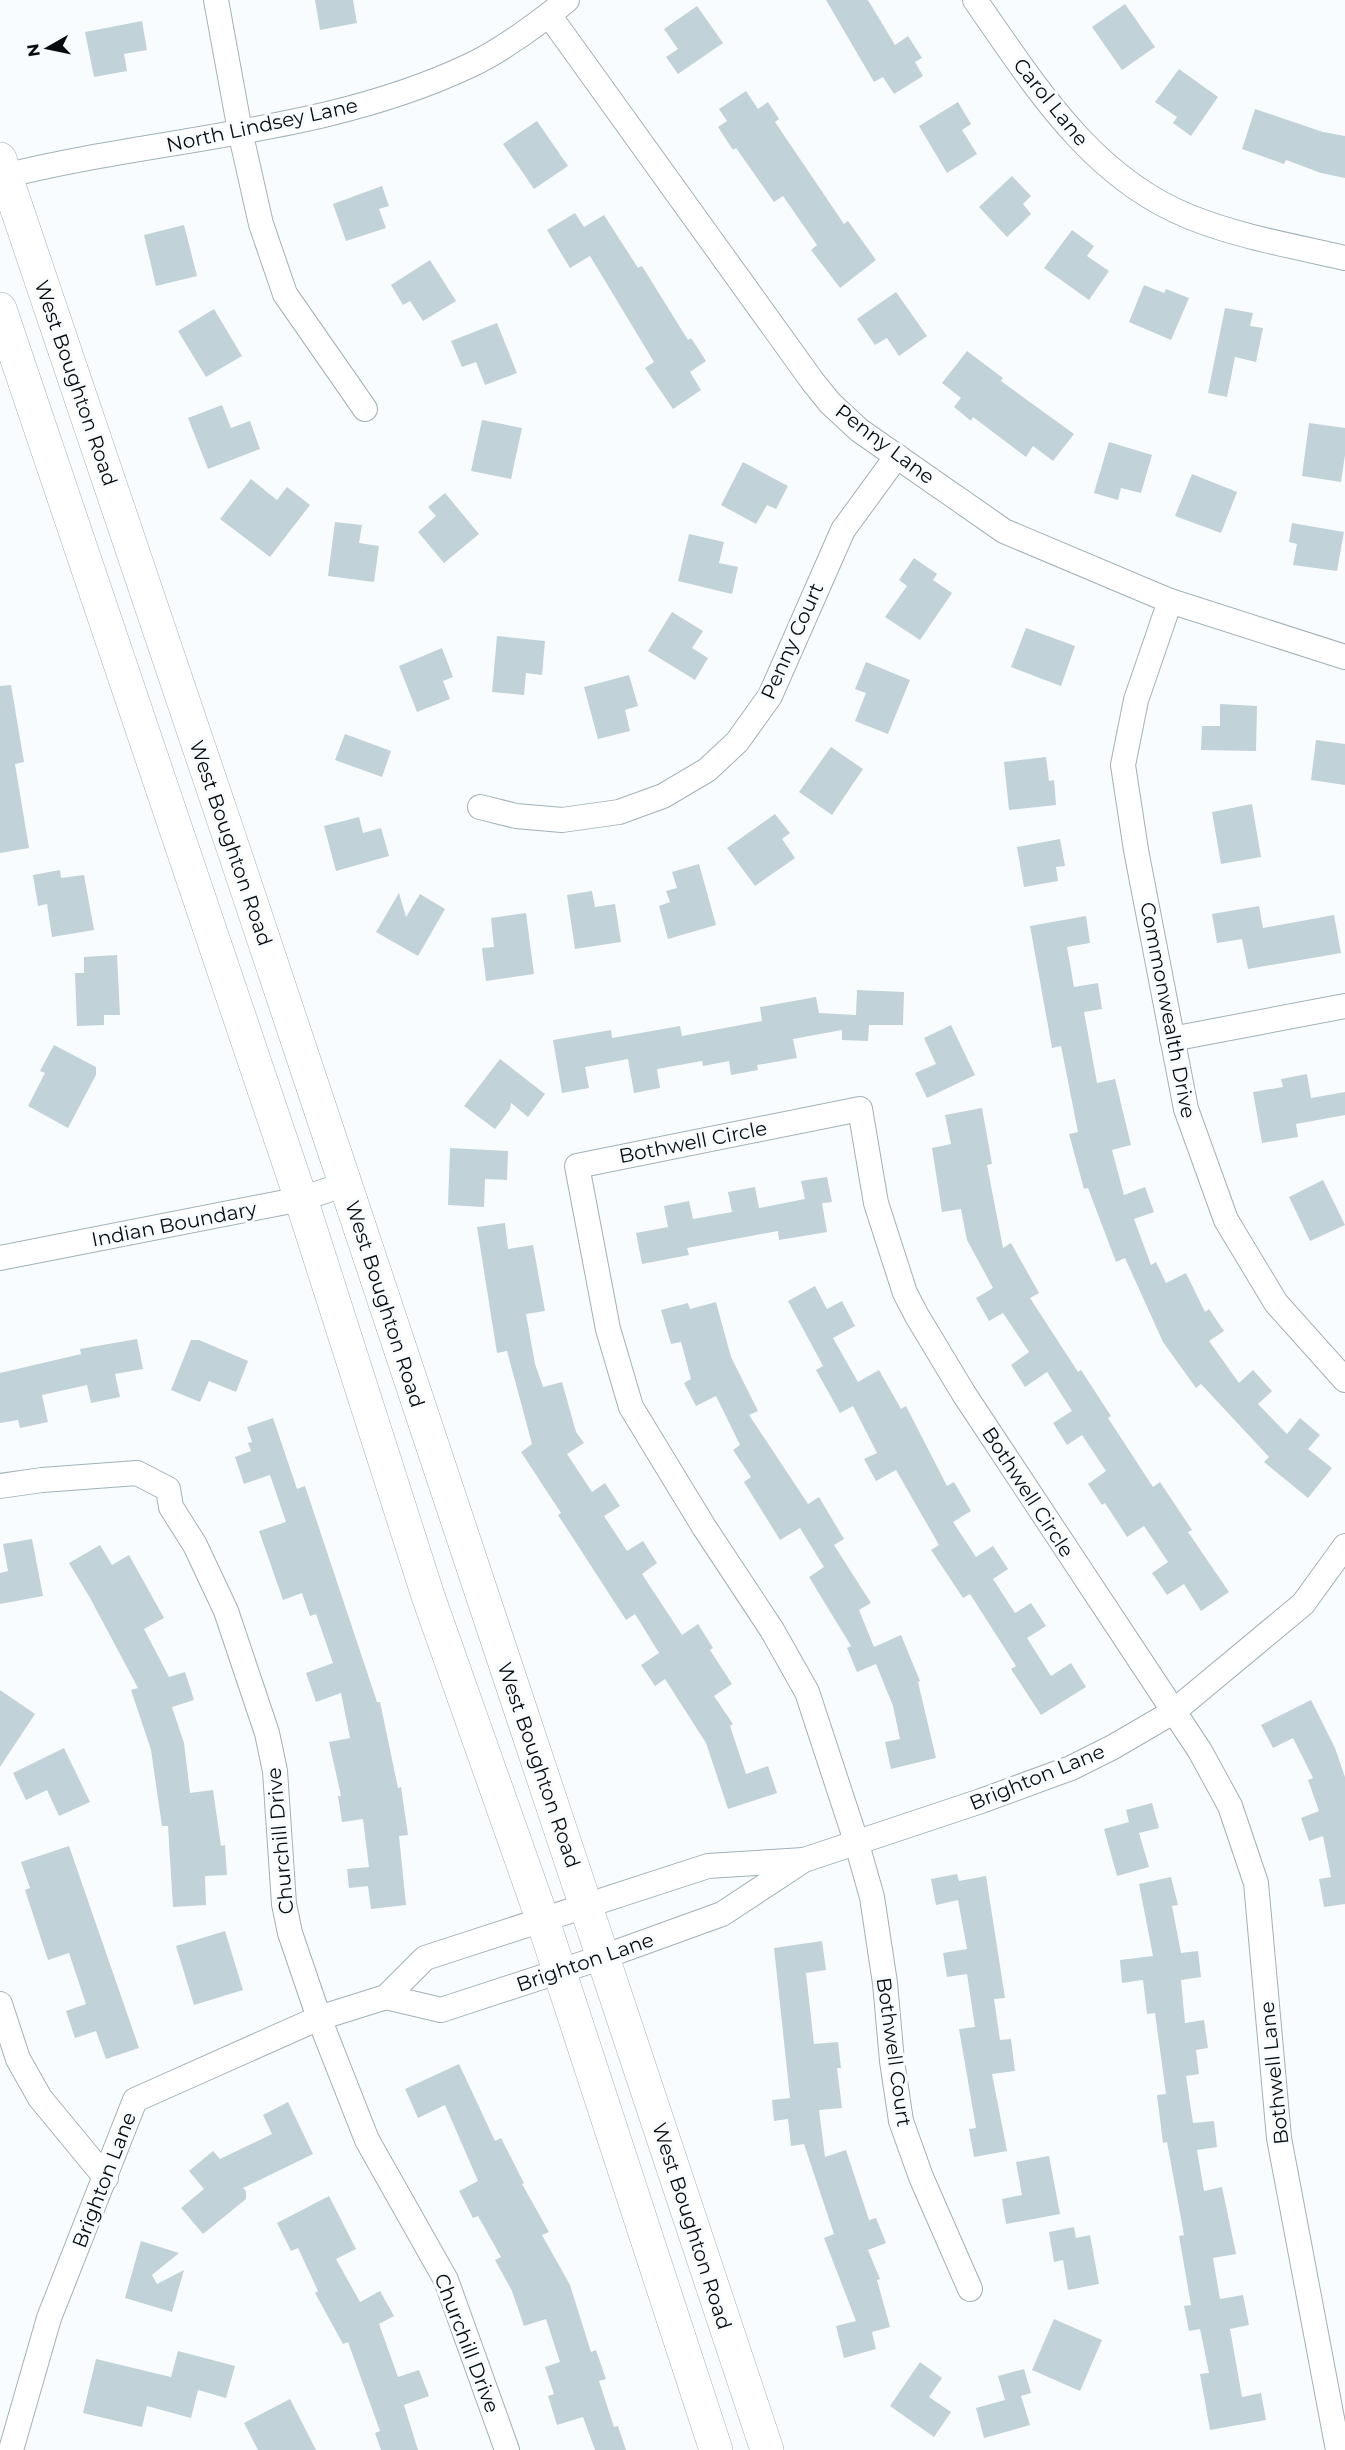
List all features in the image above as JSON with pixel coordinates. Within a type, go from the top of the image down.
[{"type":"main road","name":"West Boughton Road","points":[[2,170],[346,1184],[767,2450]]},
{"type":"main road","points":[[0,309],[302,1199],[429,1596],[542,1918],[716,2450]]},
{"type":"street","points":[[216,0],[240,131],[261,224],[285,294],[365,409]]},
{"type":"street","name":"Carol Lane","points":[[975,0],[1062,121],[1099,159],[1133,185],[1168,207],[1209,224],[1345,258]]},
{"type":"street","name":"North Lindsey Lane","points":[[2,170],[240,131],[333,113],[403,92],[474,63],[558,8]]},
{"type":"street","name":"Penny Lane","points":[[558,8],[813,382],[844,418],[1004,531],[1170,601],[1345,657]]},
{"type":"street","name":"Penny Court","points":[[480,807],[516,816],[562,820],[619,812],[663,796],[707,770],[737,742],[770,696],[843,530],[897,456]]},
{"type":"street","name":"Commonwealth Drive","points":[[1170,601],[1136,700],[1123,765],[1136,850],[1186,1109],[1226,1220],[1276,1303],[1345,1380]]},
{"type":"street","points":[[1172,1039],[1345,1006]]},
{"type":"street","name":"Bothwell Circle","points":[[856,1841],[807,1692],[772,1630],[704,1527],[632,1407],[608,1329],[577,1166],[860,1109],[876,1203],[905,1293],[964,1394],[1173,1712]]},
{"type":"street","name":"Indian Boundary","points":[[0,1258],[302,1199],[346,1184]]},
{"type":"street","name":"Churchill Drive","points":[[0,1486],[42,1480],[137,1473],[168,1489],[171,1507],[195,1545],[226,1611],[267,1733],[275,1771],[284,1904],[290,1933],[319,2018],[367,2139],[446,2280],[507,2450]]},
{"type":"street","name":"Brighton Lane","points":[[386,1997],[441,2010],[559,1972],[722,1914],[804,1860],[1071,1768],[1113,1747],[1173,1712],[1303,1604],[1345,1546]]},
{"type":"street","name":"Bothwell Lane","points":[[1173,1712],[1200,1751],[1230,1806],[1256,1883],[1279,2138],[1338,2450]]},
{"type":"street","name":"Bothwell Court","points":[[856,1841],[872,1897],[885,1983],[892,2061],[901,2121],[921,2177],[970,2289]]},
{"type":"street","name":"Brighton Lane","points":[[11,2450],[49,2318],[135,2100],[319,2018],[386,1997],[425,1958],[542,1918],[708,1866],[804,1860]]},
{"type":"street","points":[[0,2004],[18,2059],[40,2098],[105,2178]]},
{"type":"building","points":[[315,0],[353,0],[357,23],[320,30]]},
{"type":"building","points":[[826,0],[868,0],[895,45],[908,36],[922,58],[915,62],[923,76],[894,94],[883,77],[874,82]]},
{"type":"building","points":[[1125,4],[1155,47],[1122,70],[1092,27]]},
{"type":"building","points":[[697,6],[723,43],[678,74],[666,57],[678,49],[664,29]]},
{"type":"building","points":[[142,21],[147,50],[124,54],[127,71],[94,77],[85,32]]},
{"type":"building","points":[[1179,69],[1218,97],[1191,136],[1173,123],[1177,117],[1155,102]]},
{"type":"building","points":[[746,91],[758,109],[768,102],[779,119],[775,122],[844,224],[848,221],[876,260],[840,288],[811,250],[817,245],[783,196],[774,202],[736,148],[733,150],[718,127],[727,121],[719,109]]},
{"type":"building","points":[[958,102],[971,124],[962,130],[977,154],[947,173],[919,126]]},
{"type":"building","points":[[1255,109],[1323,132],[1345,136],[1345,178],[1321,173],[1286,160],[1284,164],[1242,149]]},
{"type":"building","points":[[537,121],[568,166],[534,189],[503,144]]},
{"type":"building","points":[[1012,176],[1031,196],[1023,204],[1031,214],[1007,237],[979,207]]},
{"type":"building","points":[[382,186],[389,206],[379,209],[386,228],[346,241],[333,204]]},
{"type":"building","points":[[575,213],[584,227],[604,215],[638,268],[642,266],[688,340],[691,338],[706,361],[690,372],[701,390],[673,409],[645,368],[654,362],[590,256],[570,268],[547,230]]},
{"type":"building","points":[[184,225],[197,276],[156,286],[144,235]]},
{"type":"building","points":[[1072,230],[1094,246],[1087,256],[1109,271],[1089,300],[1044,268]]},
{"type":"building","points":[[430,260],[456,301],[423,321],[410,301],[403,305],[391,285]]},
{"type":"building","points":[[1144,285],[1164,293],[1166,289],[1189,298],[1171,340],[1129,322]]},
{"type":"building","points":[[896,292],[927,336],[899,356],[887,338],[875,345],[857,319]]},
{"type":"building","points":[[1225,308],[1253,313],[1250,326],[1263,328],[1256,362],[1235,357],[1227,397],[1208,393]]},
{"type":"building","points":[[214,309],[242,356],[206,377],[178,331]]},
{"type":"building","points":[[497,323],[517,373],[485,385],[476,362],[462,367],[451,341]]},
{"type":"building","points":[[967,351],[1003,378],[1001,381],[1074,434],[1053,461],[1033,446],[1026,457],[973,417],[971,421],[954,407],[961,398],[942,383]]},
{"type":"building","points":[[222,405],[231,428],[250,421],[260,449],[208,469],[188,418]]},
{"type":"building","points":[[482,420],[522,428],[511,479],[471,471]]},
{"type":"building","points":[[1309,423],[1345,428],[1345,455],[1341,482],[1302,476]]},
{"type":"building","points":[[1109,442],[1152,455],[1141,493],[1121,488],[1118,500],[1094,493]]},
{"type":"building","points":[[743,462],[788,486],[776,509],[767,505],[756,524],[721,505]]},
{"type":"building","points":[[1192,474],[1237,492],[1221,533],[1175,516]]},
{"type":"building","points":[[251,479],[277,500],[287,487],[310,505],[270,557],[220,519]]},
{"type":"building","points":[[445,493],[479,534],[444,563],[418,532],[436,516],[428,507]]},
{"type":"building","points":[[335,522],[362,525],[359,543],[379,546],[374,582],[328,576]]},
{"type":"building","points":[[1292,523],[1344,532],[1337,571],[1293,565],[1297,544],[1289,542]]},
{"type":"building","points":[[689,534],[724,542],[719,563],[738,567],[732,594],[678,581]]},
{"type":"building","points":[[914,558],[937,574],[933,580],[952,593],[920,640],[885,617],[907,586],[899,580]]},
{"type":"building","points":[[672,612],[703,631],[692,648],[708,658],[695,680],[648,651]]},
{"type":"building","points":[[1026,628],[1075,646],[1061,686],[1011,667]]},
{"type":"building","points":[[497,636],[545,641],[542,675],[526,673],[524,695],[492,692]]},
{"type":"building","points":[[442,648],[453,677],[443,681],[450,699],[417,712],[399,666]]},
{"type":"building","points":[[866,662],[910,680],[888,734],[855,721],[866,693],[855,689]]},
{"type":"building","points":[[629,675],[638,706],[625,710],[630,731],[598,739],[584,687]]},
{"type":"building","points":[[11,685],[24,762],[15,764],[29,848],[0,853],[0,686]]},
{"type":"building","points":[[1220,704],[1257,706],[1256,751],[1201,750],[1202,726],[1220,726]]},
{"type":"building","points":[[345,734],[391,751],[382,777],[335,760]]},
{"type":"building","points":[[1316,740],[1345,744],[1345,785],[1311,780]]},
{"type":"building","points":[[831,747],[863,769],[832,815],[799,792]]},
{"type":"building","points":[[1046,757],[1049,781],[1054,780],[1056,805],[1009,810],[1004,762]]},
{"type":"building","points":[[1252,804],[1261,857],[1221,864],[1212,812]]},
{"type":"building","points":[[775,814],[790,833],[782,839],[795,858],[755,886],[727,848]]},
{"type":"building","points":[[359,817],[363,833],[381,828],[389,856],[336,871],[324,826]]},
{"type":"building","points":[[1060,839],[1065,866],[1056,867],[1058,881],[1024,887],[1017,847]]},
{"type":"building","points":[[699,864],[716,925],[668,939],[659,906],[670,902],[666,891],[677,888],[672,872]]},
{"type":"building","points":[[60,870],[61,878],[84,875],[94,930],[52,937],[47,904],[38,906],[33,875]]},
{"type":"building","points":[[592,891],[595,907],[615,904],[621,942],[575,949],[567,895]]},
{"type":"building","points":[[399,893],[406,917],[420,894],[445,909],[418,956],[376,932]]},
{"type":"building","points":[[1259,906],[1263,928],[1334,915],[1341,953],[1248,969],[1242,939],[1217,943],[1212,914]]},
{"type":"building","points":[[526,913],[534,974],[486,981],[482,948],[494,947],[491,918]]},
{"type":"building","points":[[1086,916],[1090,943],[1067,947],[1074,987],[1098,983],[1102,1009],[1084,1012],[1097,1083],[1115,1079],[1131,1145],[1112,1150],[1124,1195],[1145,1187],[1154,1212],[1134,1219],[1151,1265],[1156,1262],[1166,1283],[1186,1273],[1205,1312],[1209,1309],[1224,1331],[1209,1341],[1239,1383],[1253,1370],[1272,1391],[1258,1404],[1287,1434],[1300,1418],[1320,1435],[1308,1449],[1332,1468],[1308,1498],[1264,1462],[1269,1457],[1201,1384],[1196,1388],[1163,1342],[1125,1258],[1116,1262],[1088,1188],[1084,1189],[1069,1134],[1078,1132],[1061,1046],[1052,1048],[1030,926]]},
{"type":"building","points":[[117,955],[120,1015],[104,1015],[104,1025],[77,1026],[75,973],[84,973],[84,957]]},
{"type":"building","points":[[857,990],[904,992],[903,1025],[869,1025],[868,1041],[842,1040],[842,1030],[793,1039],[797,1058],[757,1065],[758,1070],[731,1075],[729,1061],[703,1066],[702,1061],[657,1069],[660,1088],[634,1093],[628,1059],[585,1067],[589,1088],[562,1093],[553,1040],[611,1030],[612,1038],[680,1026],[682,1036],[762,1021],[760,1007],[816,997],[819,1013],[856,1015]]},
{"type":"building","points":[[951,1025],[975,1075],[927,1098],[915,1073],[936,1064],[924,1038]]},
{"type":"building","points":[[54,1045],[96,1067],[96,1075],[68,1128],[28,1106],[45,1073],[40,1071]]},
{"type":"building","points":[[500,1059],[545,1094],[528,1117],[511,1103],[510,1109],[495,1129],[464,1106]]},
{"type":"building","points":[[1307,1074],[1311,1098],[1345,1092],[1345,1115],[1296,1124],[1298,1137],[1262,1143],[1253,1092],[1283,1087],[1281,1079]]},
{"type":"building","points":[[982,1108],[992,1164],[987,1165],[1003,1248],[1011,1243],[1039,1293],[1030,1298],[1078,1372],[1081,1370],[1111,1416],[1108,1418],[1153,1487],[1160,1482],[1192,1530],[1188,1532],[1229,1592],[1201,1611],[1184,1584],[1167,1595],[1152,1573],[1168,1562],[1144,1526],[1127,1537],[1105,1503],[1102,1505],[1088,1484],[1106,1471],[1082,1435],[1067,1445],[1053,1423],[1072,1411],[1047,1372],[1025,1387],[1011,1365],[1029,1352],[1003,1313],[989,1321],[976,1298],[993,1288],[967,1240],[961,1209],[942,1212],[932,1148],[951,1144],[945,1115]]},
{"type":"building","points":[[450,1148],[508,1151],[507,1180],[485,1179],[484,1207],[448,1205]]},
{"type":"building","points":[[827,1177],[832,1202],[822,1203],[827,1232],[779,1240],[778,1231],[687,1248],[689,1255],[642,1264],[636,1233],[668,1227],[664,1206],[689,1201],[693,1219],[732,1212],[728,1192],[755,1187],[759,1208],[805,1199],[801,1181]]},
{"type":"building","points":[[1323,1180],[1345,1225],[1310,1241],[1289,1197]]},
{"type":"building","points":[[505,1223],[508,1249],[533,1245],[545,1311],[526,1314],[535,1364],[543,1387],[562,1382],[576,1432],[584,1443],[567,1454],[592,1492],[605,1483],[620,1506],[604,1516],[627,1551],[643,1541],[657,1563],[642,1574],[682,1635],[698,1624],[713,1648],[710,1650],[732,1684],[714,1696],[733,1724],[730,1726],[746,1774],[768,1766],[777,1793],[728,1809],[706,1743],[665,1679],[655,1686],[641,1665],[659,1653],[635,1614],[626,1620],[558,1515],[561,1513],[521,1452],[532,1444],[507,1351],[497,1353],[477,1227]]},
{"type":"building","points":[[815,1286],[827,1309],[842,1301],[855,1326],[833,1338],[858,1382],[879,1370],[901,1409],[906,1406],[947,1486],[954,1482],[971,1511],[953,1522],[976,1557],[993,1546],[1008,1569],[993,1579],[1015,1613],[1031,1603],[1046,1626],[1027,1638],[1051,1676],[1071,1663],[1086,1687],[1041,1715],[1011,1669],[1016,1666],[970,1594],[963,1598],[931,1550],[939,1545],[896,1470],[876,1481],[864,1459],[877,1453],[853,1406],[840,1413],[816,1370],[823,1366],[788,1301]]},
{"type":"building","points":[[716,1302],[731,1357],[758,1411],[749,1415],[808,1504],[819,1497],[844,1539],[834,1545],[871,1603],[859,1610],[874,1647],[901,1635],[920,1681],[918,1682],[936,1758],[891,1769],[885,1742],[900,1739],[893,1706],[876,1664],[857,1672],[847,1648],[851,1646],[809,1577],[824,1567],[800,1528],[780,1540],[744,1482],[751,1477],[733,1450],[740,1445],[716,1396],[696,1406],[684,1383],[691,1379],[681,1342],[671,1344],[661,1310],[688,1303],[690,1309]]},
{"type":"building","points":[[137,1339],[143,1369],[115,1374],[120,1397],[91,1403],[87,1385],[42,1395],[48,1422],[20,1428],[18,1420],[0,1423],[0,1373],[81,1354],[80,1349]]},
{"type":"building","points":[[191,1340],[199,1340],[248,1361],[236,1392],[209,1381],[200,1402],[171,1390]]},
{"type":"building","points":[[273,1418],[297,1489],[305,1486],[377,1702],[380,1702],[398,1788],[401,1787],[408,1835],[399,1836],[406,1905],[371,1909],[368,1886],[349,1888],[347,1869],[369,1867],[363,1819],[342,1822],[338,1796],[341,1796],[329,1742],[350,1738],[341,1693],[316,1702],[306,1673],[333,1663],[316,1614],[310,1616],[302,1593],[283,1600],[259,1531],[286,1522],[270,1475],[244,1484],[235,1457],[251,1451],[248,1443],[252,1442],[247,1427]]},
{"type":"building","points":[[32,1539],[43,1596],[0,1604],[0,1573],[8,1571],[3,1544]]},
{"type":"building","points":[[100,1545],[112,1565],[129,1555],[164,1618],[144,1629],[169,1677],[185,1672],[194,1700],[172,1707],[184,1743],[190,1793],[213,1790],[221,1846],[225,1845],[227,1875],[205,1876],[206,1905],[173,1907],[168,1826],[162,1826],[151,1750],[131,1690],[138,1688],[69,1563]]},
{"type":"building","points":[[0,1690],[35,1714],[0,1767]]},
{"type":"building","points":[[1311,1700],[1335,1748],[1345,1777],[1345,1904],[1324,1907],[1319,1879],[1331,1877],[1323,1836],[1309,1841],[1301,1818],[1319,1811],[1308,1780],[1313,1778],[1293,1738],[1273,1748],[1261,1725]]},
{"type":"building","points":[[64,1748],[90,1802],[59,1816],[47,1790],[26,1800],[13,1773]]},
{"type":"building","points":[[1152,1803],[1159,1828],[1139,1833],[1149,1867],[1117,1876],[1104,1829],[1129,1822],[1126,1810]]},
{"type":"building","points":[[69,1846],[139,2048],[106,2059],[96,2031],[75,2038],[66,2011],[86,2004],[69,1953],[48,1960],[25,1890],[30,1888],[21,1862]]},
{"type":"building","points":[[957,1874],[959,1881],[986,1876],[1005,1998],[994,1999],[1000,2040],[1011,2039],[1015,2071],[992,2074],[1007,2151],[974,2157],[969,2129],[976,2128],[959,2029],[975,2027],[967,1974],[947,1977],[943,1953],[967,1949],[958,1900],[936,1905],[931,1879]]},
{"type":"building","points":[[1171,1877],[1178,1905],[1172,1906],[1181,1953],[1198,1951],[1201,1977],[1181,1980],[1185,2023],[1204,2020],[1208,2048],[1196,2050],[1199,2074],[1186,2076],[1193,2123],[1214,2121],[1217,2147],[1197,2150],[1204,2191],[1222,2187],[1236,2254],[1213,2258],[1220,2299],[1243,2295],[1249,2325],[1230,2329],[1242,2397],[1261,2393],[1266,2420],[1210,2430],[1200,2374],[1209,2373],[1200,2329],[1189,2331],[1184,2306],[1191,2305],[1179,2236],[1184,2235],[1167,2142],[1163,2143],[1157,2095],[1166,2094],[1155,2013],[1147,2014],[1143,1980],[1122,1983],[1120,1960],[1153,1956],[1139,1884]]},
{"type":"building","points":[[225,1931],[243,1990],[194,2005],[176,1946]]},
{"type":"building","points":[[822,1941],[826,1970],[806,1973],[814,2044],[838,2042],[841,2068],[837,2068],[842,2108],[819,2110],[825,2157],[846,2150],[869,2220],[876,2218],[886,2243],[868,2250],[880,2279],[877,2280],[890,2327],[872,2332],[876,2349],[844,2358],[836,2326],[856,2321],[824,2238],[834,2234],[804,2144],[791,2146],[788,2119],[774,2121],[772,2100],[790,2098],[774,1948]]},
{"type":"building","points":[[459,2064],[495,2141],[501,2138],[524,2183],[522,2184],[549,2232],[542,2235],[570,2285],[591,2352],[596,2350],[606,2379],[599,2381],[614,2427],[618,2426],[626,2450],[595,2450],[583,2417],[557,2425],[548,2396],[554,2394],[545,2367],[560,2362],[546,2319],[524,2326],[512,2291],[495,2260],[501,2257],[478,2216],[473,2218],[459,2191],[478,2181],[445,2105],[418,2118],[405,2089]]},
{"type":"building","points":[[288,2102],[313,2154],[243,2188],[246,2191],[246,2199],[203,2234],[181,2208],[204,2189],[189,2171],[213,2151],[220,2159],[272,2134],[263,2115]]},
{"type":"building","points":[[1049,2156],[1060,2214],[1006,2224],[1002,2199],[1022,2195],[1016,2162]]},
{"type":"building","points":[[329,2196],[356,2249],[336,2259],[360,2302],[380,2291],[394,2316],[379,2324],[398,2377],[419,2370],[429,2396],[404,2405],[418,2450],[381,2450],[375,2433],[380,2431],[348,2342],[343,2344],[315,2293],[318,2291],[298,2248],[291,2251],[277,2223]]},
{"type":"building","points":[[1074,2227],[1076,2238],[1090,2235],[1099,2284],[1068,2290],[1063,2260],[1054,2262],[1049,2232]]},
{"type":"building","points":[[141,2241],[179,2253],[152,2275],[157,2284],[184,2270],[172,2312],[125,2298]]},
{"type":"building","points":[[1054,2319],[1102,2340],[1080,2391],[1032,2370]]},
{"type":"building","points":[[178,2351],[235,2366],[226,2398],[198,2390],[191,2418],[147,2406],[142,2427],[83,2413],[96,2359],[171,2377]]},
{"type":"building","points":[[920,2362],[942,2378],[929,2397],[951,2412],[934,2437],[890,2406]]},
{"type":"building","points":[[1024,2369],[1031,2393],[1021,2396],[1030,2425],[984,2438],[976,2408],[1005,2400],[998,2376]]},
{"type":"building","points":[[290,2399],[316,2450],[258,2450],[244,2423]]}]
